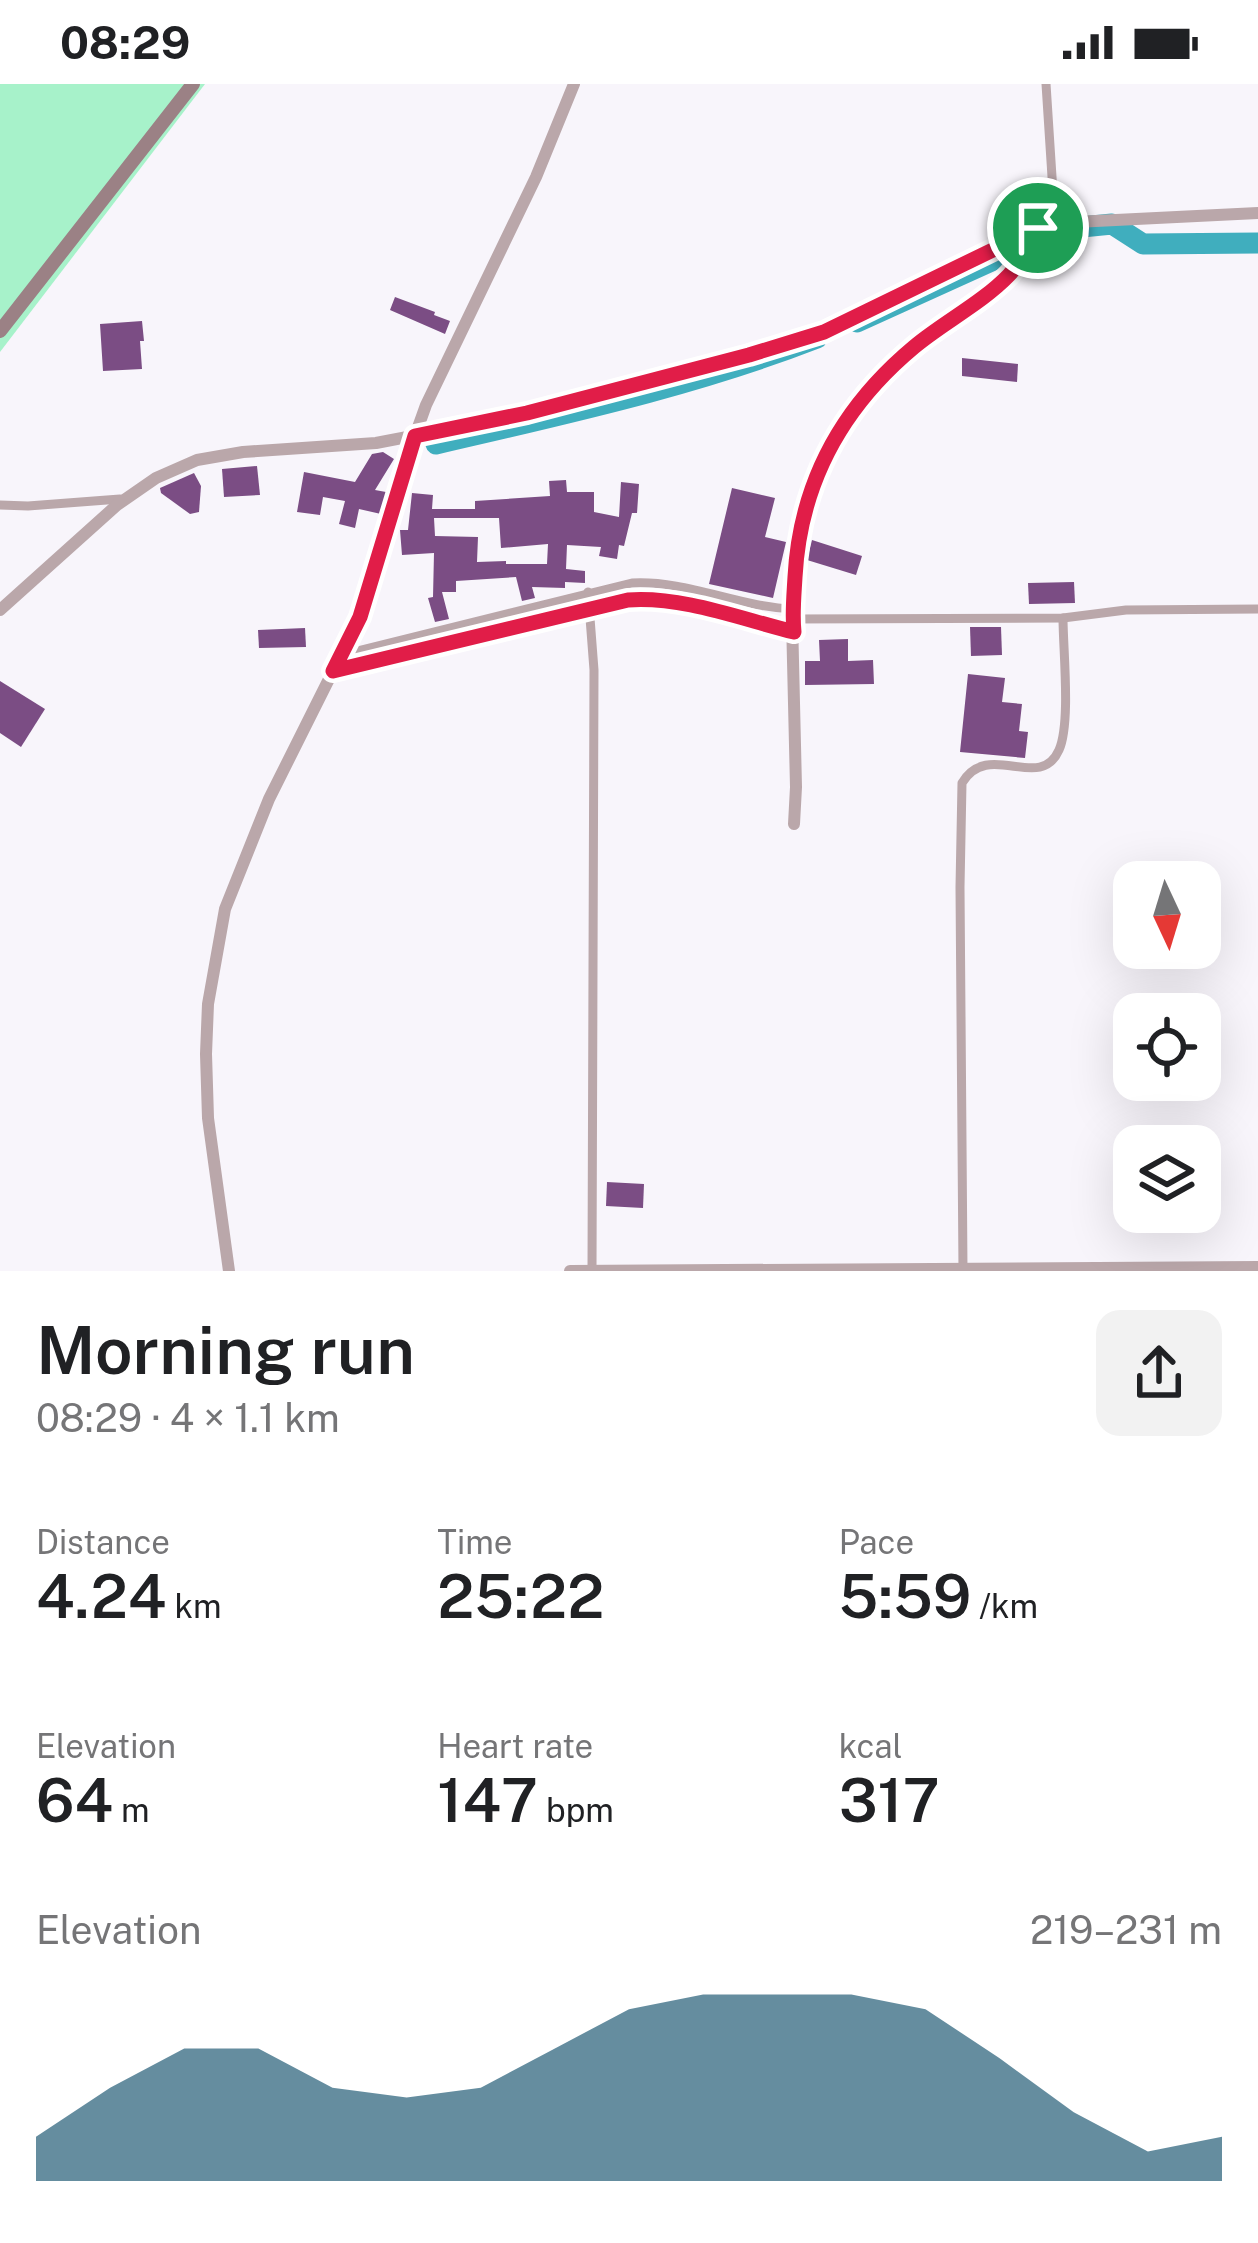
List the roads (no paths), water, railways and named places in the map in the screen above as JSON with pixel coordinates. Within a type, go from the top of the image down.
[{"type":"main road","points":[[0,331],[193,84]]},
{"type":"street","points":[[229,1271],[208,1118],[207,1037],[225,909],[255,830],[360,617],[426,405],[574,84]]},
{"type":"street","points":[[1046,84],[1055,224]]},
{"type":"street","points":[[0,610],[127,499],[156,478],[197,460],[415,436],[550,408],[749,355],[824,332],[1055,224],[1258,213]]},
{"type":"street","points":[[794,824],[795,566],[807,497],[819,465],[861,403],[903,357],[1010,274],[1038,228]]},
{"type":"street","points":[[0,505],[127,499]]},
{"type":"street","points":[[341,656],[632,583],[657,582],[773,608],[793,620]]},
{"type":"street","points":[[588,592],[594,670],[592,1271]]},
{"type":"street","points":[[333,671],[628,600],[650,599],[793,620],[1063,618],[1126,610],[1258,609]]},
{"type":"street","points":[[963,1270],[962,783],[970,770],[986,764],[1028,769],[1048,764],[1058,753],[1064,731],[1063,618]]},
{"type":"street","points":[[569,1271],[1258,1267]]},
{"type":"waterway","points":[[857,322],[1062,229],[1112,224],[1143,244],[1258,243]]},
{"type":"waterway","points":[[436,444],[676,385],[817,338]]}]
